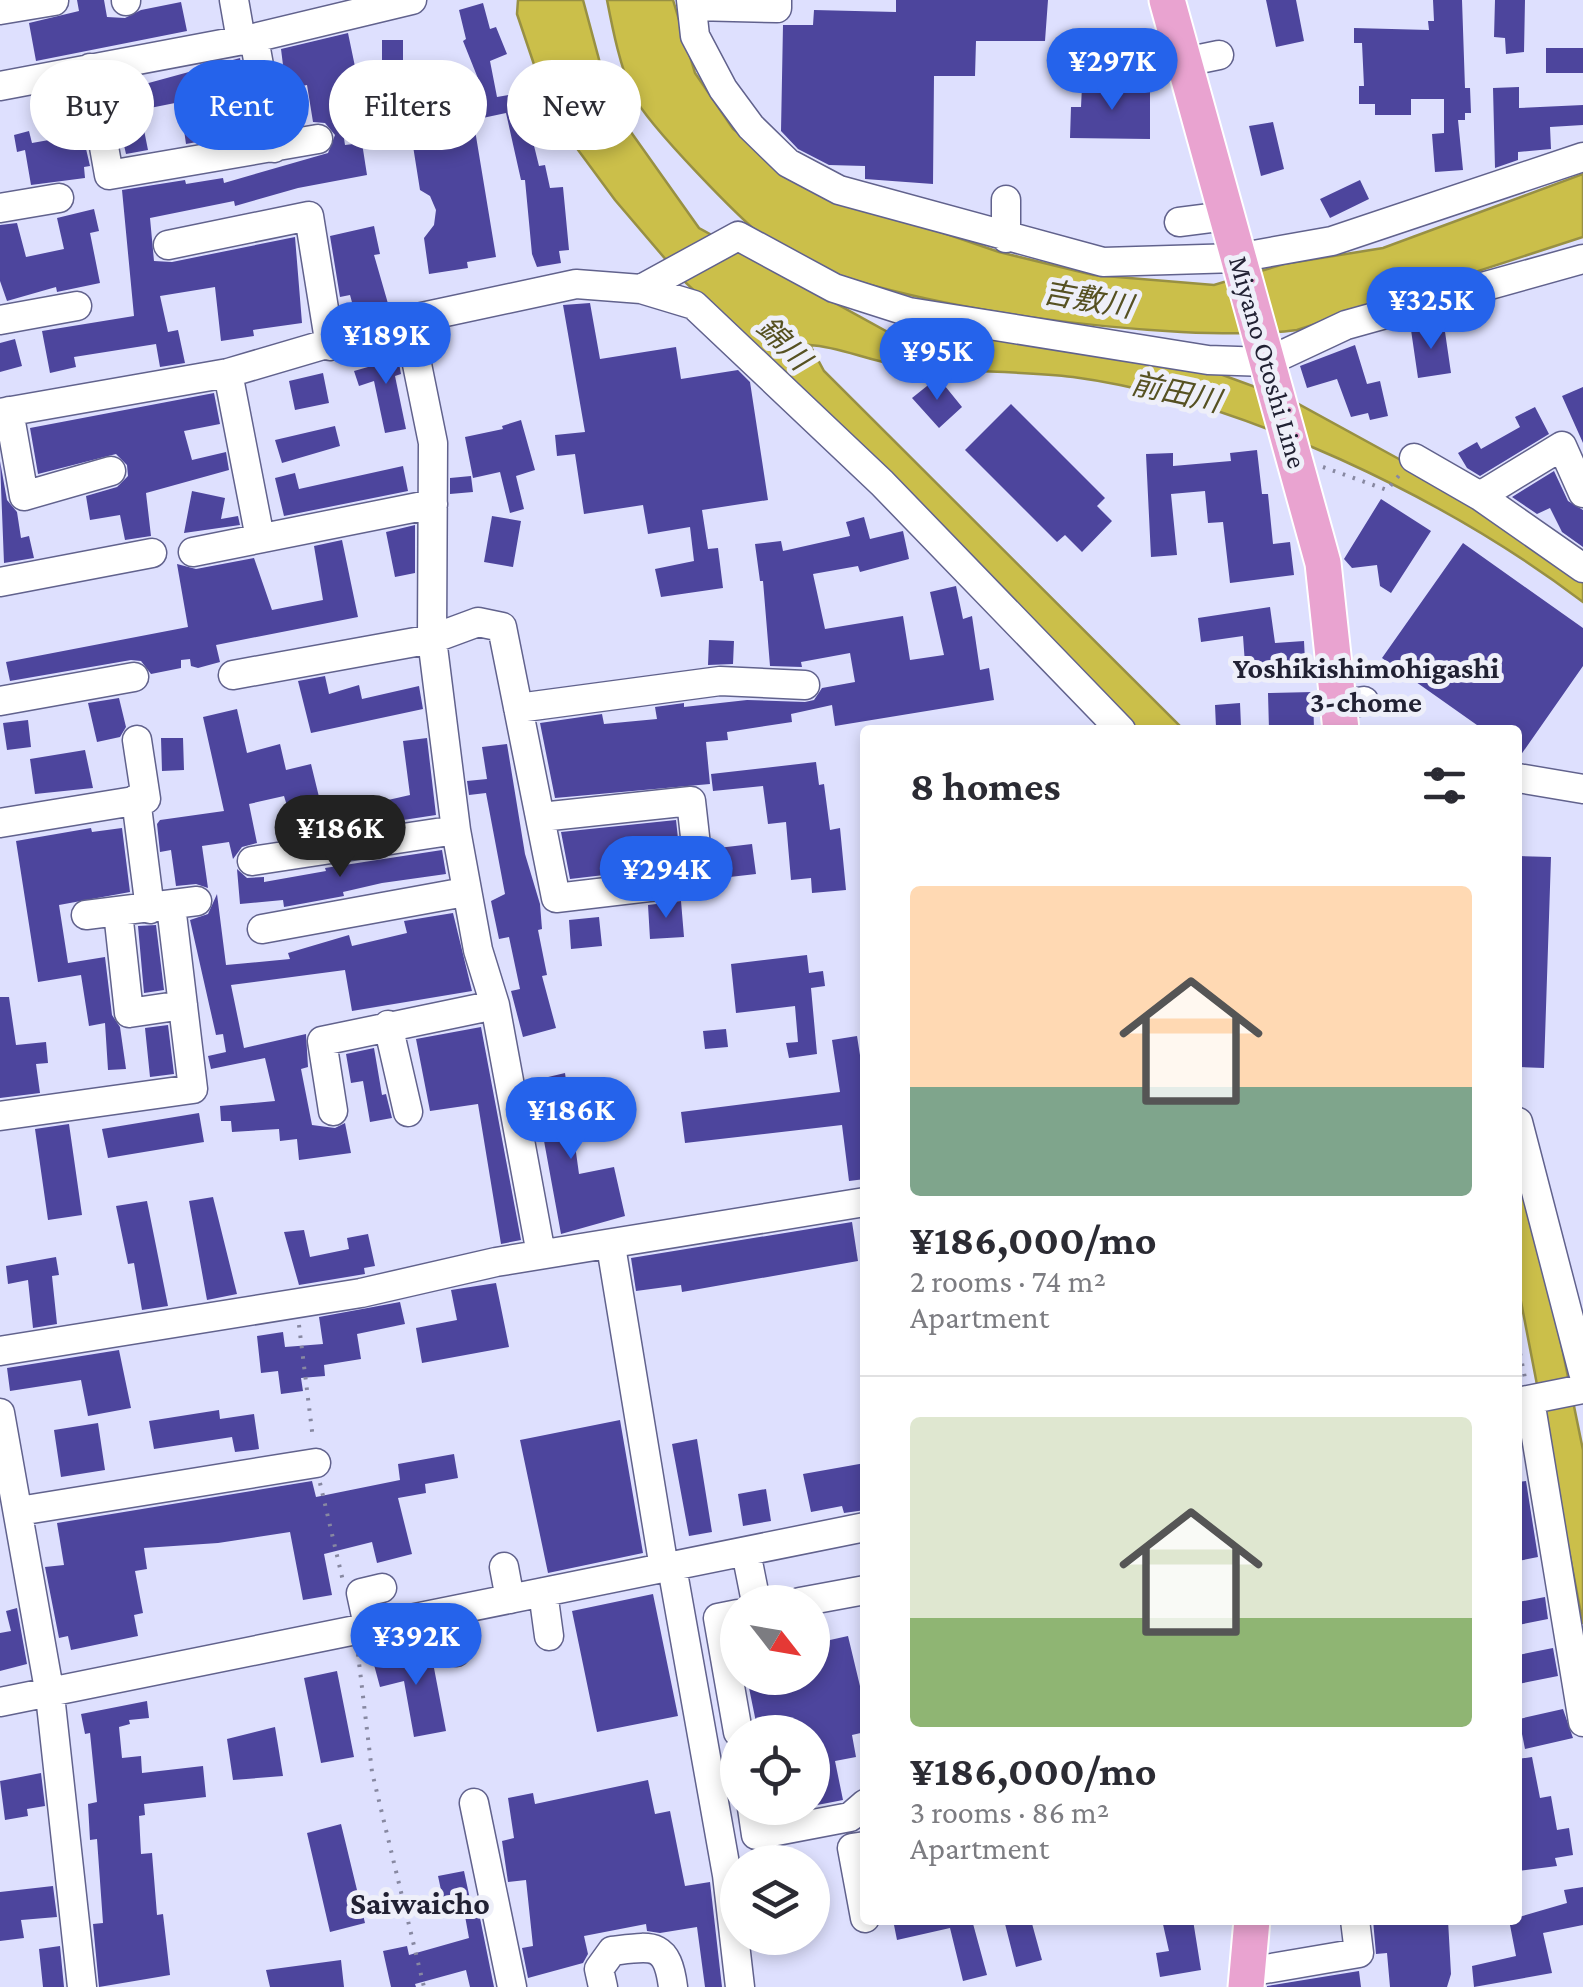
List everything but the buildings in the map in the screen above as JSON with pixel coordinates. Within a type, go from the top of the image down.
[{"type":"main road","name":"Miyano Otoshi Line","points":[[1168,0],[1202,59],[1226,216],[1323,563],[1348,712]]},
{"type":"main road","points":[[1247,1979],[1252,1925]]},
{"type":"street","points":[[234,0],[253,60]]},
{"type":"street","points":[[777,0],[777,8],[692,3],[695,36],[723,89],[751,127],[788,163],[839,190],[1103,262],[1239,264],[1332,241],[1583,157]]},
{"type":"street","points":[[1168,0],[1176,0]]},
{"type":"street","points":[[0,10],[54,1]]},
{"type":"street","points":[[134,60],[248,39],[398,1]]},
{"type":"street","points":[[0,86],[30,80]]},
{"type":"street","points":[[309,141],[318,139]]},
{"type":"street","points":[[105,150],[109,175],[262,150]]},
{"type":"street","points":[[0,208],[59,198]]},
{"type":"street","points":[[1006,200],[1006,238]]},
{"type":"street","points":[[168,245],[309,216],[330,346]]},
{"type":"street","points":[[1179,222],[1226,216]]},
{"type":"street","points":[[642,288],[738,236],[834,288],[909,312],[1268,367],[1346,325],[1583,260]]},
{"type":"street","points":[[111,471],[24,496],[5,412],[228,373],[408,320],[576,284],[642,288],[694,305],[882,483],[1116,725]]},
{"type":"street","points":[[0,320],[77,306]]},
{"type":"street","points":[[408,320],[433,443],[432,640],[456,830],[465,892],[495,1005],[541,1254]]},
{"type":"street","points":[[228,373],[260,538]]},
{"type":"street","points":[[1480,496],[1562,446],[1583,493]]},
{"type":"street","points":[[1414,458],[1480,496],[1583,568]]},
{"type":"street","points":[[193,552],[433,504]]},
{"type":"street","points":[[0,582],[152,553]]},
{"type":"street","points":[[233,675],[432,640],[478,622],[502,627],[556,898],[700,881],[691,801],[541,816]]},
{"type":"street","points":[[0,701],[134,677]]},
{"type":"street","points":[[518,708],[720,681],[805,685]]},
{"type":"street","points":[[0,822],[146,798],[137,740]]},
{"type":"street","points":[[1522,779],[1583,789]]},
{"type":"street","points":[[0,1116],[193,1088],[173,905],[136,799]]},
{"type":"street","points":[[252,861],[456,830]]},
{"type":"street","points":[[262,929],[465,892]]},
{"type":"street","points":[[86,915],[173,905]]},
{"type":"street","points":[[118,912],[129,1014],[183,1004]]},
{"type":"street","points":[[333,1111],[322,1041],[495,1005]]},
{"type":"street","points":[[388,1026],[408,1112]]},
{"type":"street","points":[[1522,1138],[1582,1383],[1528,1400],[1583,1722]]},
{"type":"street","points":[[0,1351],[360,1293],[541,1254],[611,1246],[860,1203]]},
{"type":"street","points":[[611,1246],[726,1876],[740,1987]]},
{"type":"street","points":[[0,1413],[50,1694],[82,1987]]},
{"type":"street","points":[[19,1510],[316,1463]]},
{"type":"street","points":[[0,1702],[860,1528]]},
{"type":"street","points":[[746,1552],[753,1585]]},
{"type":"street","points":[[504,1567],[510,1599]]},
{"type":"street","points":[[369,1630],[360,1593],[382,1588]]},
{"type":"street","points":[[830,1596],[860,1591]]},
{"type":"street","points":[[543,1592],[549,1636]]},
{"type":"street","points":[[450,1612],[456,1652]]},
{"type":"street","points":[[474,1803],[512,1987]]},
{"type":"street","points":[[830,1822],[850,1818],[860,1809]]},
{"type":"street","points":[[755,1825],[756,1835],[811,1825]]},
{"type":"street","points":[[860,1847],[852,1848],[860,1890]]},
{"type":"street","points":[[1247,1979],[1359,1953],[1356,1925]]},
{"type":"street","points":[[594,1986],[599,1969],[612,1951],[648,1946],[662,1951],[670,1964],[673,1987]]},
{"type":"path","points":[[1328,467],[1387,490]]},
{"type":"path","points":[[1522,1366],[1528,1400]]},
{"type":"water","points":[[518,0],[583,0],[599,60],[532,60],[517,14]]},
{"type":"water","name":"吉敷川","points":[[607,0],[673,0],[695,73],[733,129],[777,163],[856,203],[999,252],[1093,275],[1214,285],[1284,264],[1383,248],[1583,174],[1583,237],[1297,330],[1181,332],[1027,317],[949,303],[877,287],[816,267],[772,244],[697,173],[642,109],[641,60],[621,60]]},
{"type":"water","points":[[641,146],[699,228],[886,331],[1034,343],[1209,370],[1291,400],[1408,464],[1583,577],[1583,602],[1470,527],[1407,492],[1341,459],[1205,407],[1073,377],[899,365],[810,345],[824,371],[1179,725],[1131,725],[848,438],[685,282],[578,150],[641,150]]},
{"type":"water","points":[[1522,1180],[1536,1221],[1583,1450],[1583,1624],[1522,1307]]},
{"type":"district","name":"Yoshikishimohigashi 3-chome","points":[[1366,684]]},
{"type":"district","name":"Saiwaicho","points":[[420,1903]]},
{"type":"water label","name":"錦川","points":[[784,343]]},
{"type":"water label","name":"前田川","points":[[1176,392]]}]
